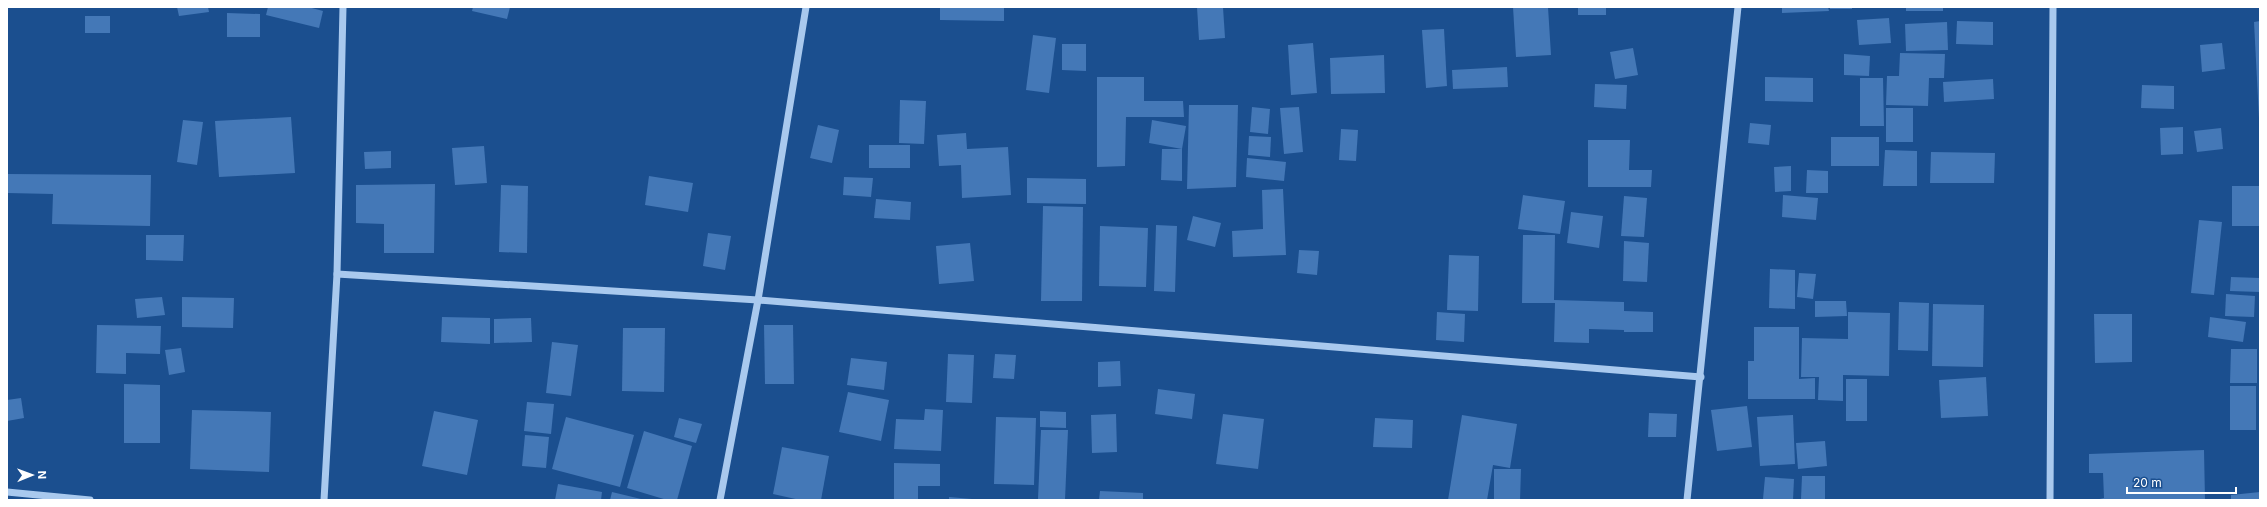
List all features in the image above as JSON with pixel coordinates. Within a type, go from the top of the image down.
[{"type":"street","points":[[324,500],[337,274],[343,7]]},
{"type":"street","points":[[720,500],[758,300],[806,7]]},
{"type":"street","points":[[1687,500],[1701,377],[1738,7]]},
{"type":"street","points":[[2050,500],[2053,7]]},
{"type":"street","points":[[337,274],[758,300],[1701,377]]},
{"type":"street","points":[[7,492],[90,500]]},
{"type":"building","points":[[177,7],[208,7],[209,12],[179,16]]},
{"type":"building","points":[[268,7],[308,7],[323,11],[319,28],[266,15]]},
{"type":"building","points":[[473,7],[510,7],[507,19],[472,11]]},
{"type":"building","points":[[940,7],[1004,7],[1004,21],[940,20]]},
{"type":"building","points":[[1197,7],[1223,7],[1225,38],[1199,40]]},
{"type":"building","points":[[1513,7],[1548,7],[1551,55],[1516,57]]},
{"type":"building","points":[[1578,7],[1606,7],[1606,15],[1578,15]]},
{"type":"building","points":[[1782,7],[1828,7],[1829,11],[1782,13]]},
{"type":"building","points":[[1830,7],[1852,7],[1852,9],[1830,9]]},
{"type":"building","points":[[1906,7],[1943,7],[1943,11],[1906,11]]},
{"type":"building","points":[[227,13],[260,14],[260,37],[227,37]]},
{"type":"building","points":[[85,16],[110,16],[110,33],[85,33]]},
{"type":"building","points":[[1889,18],[1891,43],[1859,45],[1857,20]]},
{"type":"building","points":[[1957,21],[1993,22],[1993,45],[1956,44]]},
{"type":"building","points":[[2260,21],[2260,118],[2259,118],[2254,22]]},
{"type":"building","points":[[1947,22],[1948,50],[1906,51],[1905,24]]},
{"type":"building","points":[[1444,29],[1447,86],[1426,88],[1422,30]]},
{"type":"building","points":[[1033,35],[1056,38],[1049,93],[1026,90]]},
{"type":"building","points":[[1313,43],[1317,93],[1291,95],[1288,45]]},
{"type":"building","points":[[2222,43],[2225,69],[2202,72],[2200,45]]},
{"type":"building","points":[[1062,44],[1086,44],[1086,71],[1062,70]]},
{"type":"building","points":[[1633,48],[1638,75],[1615,79],[1610,52]]},
{"type":"building","points":[[1900,53],[1945,54],[1944,78],[1929,78],[1928,106],[1886,105],[1887,76],[1899,76]]},
{"type":"building","points":[[1844,54],[1870,56],[1869,76],[1844,75]]},
{"type":"building","points":[[1384,55],[1385,93],[1331,94],[1330,58]]},
{"type":"building","points":[[1507,67],[1508,87],[1453,89],[1452,70]]},
{"type":"building","points":[[1097,77],[1144,77],[1144,101],[1183,101],[1184,117],[1126,117],[1125,166],[1097,167]]},
{"type":"building","points":[[1765,77],[1813,78],[1813,102],[1765,101]]},
{"type":"building","points":[[1860,78],[1883,78],[1884,126],[1860,126]]},
{"type":"building","points":[[1993,79],[1994,99],[1944,102],[1943,82]]},
{"type":"building","points":[[1595,84],[1627,85],[1626,109],[1594,107]]},
{"type":"building","points":[[2142,85],[2174,86],[2174,109],[2141,108]]},
{"type":"building","points":[[900,100],[926,101],[924,144],[899,143]]},
{"type":"building","points":[[1189,105],[1238,105],[1236,187],[1187,189]]},
{"type":"building","points":[[1252,107],[1270,109],[1268,134],[1250,132]]},
{"type":"building","points":[[1299,107],[1303,152],[1284,154],[1280,108]]},
{"type":"building","points":[[1886,108],[1913,108],[1913,142],[1886,142]]},
{"type":"building","points":[[291,117],[295,173],[219,177],[215,121]]},
{"type":"building","points":[[183,120],[203,122],[197,165],[177,162]]},
{"type":"building","points":[[1152,120],[1186,126],[1182,149],[1149,143]]},
{"type":"building","points":[[1750,123],[1771,125],[1769,145],[1748,143]]},
{"type":"building","points":[[818,125],[839,130],[832,163],[810,158]]},
{"type":"building","points":[[2183,127],[2183,154],[2161,155],[2160,128]]},
{"type":"building","points":[[2221,128],[2223,149],[2197,152],[2194,131]]},
{"type":"building","points":[[1341,129],[1358,130],[1356,161],[1339,160]]},
{"type":"building","points":[[966,133],[967,149],[1008,147],[1011,195],[962,198],[961,165],[939,166],[937,135]]},
{"type":"building","points":[[1249,136],[1271,137],[1270,157],[1248,155]]},
{"type":"building","points":[[1831,137],[1879,137],[1879,166],[1831,166]]},
{"type":"building","points":[[1588,140],[1630,140],[1629,170],[1652,170],[1651,187],[1588,187]]},
{"type":"building","points":[[869,145],[910,145],[910,168],[869,168]]},
{"type":"building","points":[[484,146],[487,183],[455,185],[452,148]]},
{"type":"building","points":[[1162,149],[1182,149],[1182,181],[1161,180]]},
{"type":"building","points":[[1885,150],[1917,151],[1917,186],[1883,186]]},
{"type":"building","points":[[391,151],[391,168],[365,169],[364,152]]},
{"type":"building","points":[[1931,152],[1995,153],[1994,183],[1930,183]]},
{"type":"building","points":[[1247,158],[1286,162],[1284,181],[1246,177]]},
{"type":"building","points":[[1791,166],[1791,191],[1775,192],[1774,167]]},
{"type":"building","points":[[1807,170],[1828,171],[1828,193],[1806,193]]},
{"type":"building","points":[[7,174],[151,175],[150,226],[52,224],[53,194],[7,193]]},
{"type":"building","points":[[649,176],[693,183],[688,212],[645,205]]},
{"type":"building","points":[[844,177],[873,178],[871,197],[843,195]]},
{"type":"building","points":[[1027,178],[1086,179],[1086,204],[1027,203]]},
{"type":"building","points":[[435,184],[434,253],[384,253],[384,224],[356,223],[356,185]]},
{"type":"building","points":[[501,185],[528,186],[527,253],[499,252]]},
{"type":"building","points":[[2232,186],[2260,186],[2260,226],[2232,226]]},
{"type":"building","points":[[1283,189],[1286,255],[1233,257],[1232,231],[1263,229],[1262,190]]},
{"type":"building","points":[[1523,195],[1565,201],[1560,234],[1518,229]]},
{"type":"building","points":[[1783,195],[1818,198],[1816,220],[1782,217]]},
{"type":"building","points":[[1624,196],[1647,198],[1644,237],[1621,236]]},
{"type":"building","points":[[876,199],[911,202],[910,220],[874,218]]},
{"type":"building","points":[[1043,206],[1083,207],[1082,301],[1041,301]]},
{"type":"building","points":[[1571,212],[1603,216],[1599,248],[1567,243]]},
{"type":"building","points":[[1193,216],[1221,223],[1215,247],[1187,240]]},
{"type":"building","points":[[2199,220],[2222,222],[2214,295],[2191,293]]},
{"type":"building","points":[[1156,225],[1177,226],[1175,292],[1154,291]]},
{"type":"building","points":[[1100,226],[1148,228],[1146,287],[1099,286]]},
{"type":"building","points":[[708,233],[731,236],[725,270],[703,266]]},
{"type":"building","points":[[146,235],[184,235],[183,261],[146,260]]},
{"type":"building","points":[[1523,235],[1555,235],[1554,300],[1624,302],[1624,330],[1589,329],[1589,343],[1554,342],[1555,303],[1522,303]]},
{"type":"building","points":[[1624,241],[1649,243],[1647,282],[1623,281]]},
{"type":"building","points":[[970,243],[974,281],[939,284],[936,246]]},
{"type":"building","points":[[1299,250],[1319,251],[1317,275],[1297,273]]},
{"type":"building","points":[[1449,255],[1479,256],[1478,311],[1447,310]]},
{"type":"building","points":[[1770,269],[1795,270],[1795,309],[1769,308]]},
{"type":"building","points":[[1799,273],[1816,274],[1813,299],[1797,297]]},
{"type":"building","points":[[2231,277],[2260,278],[2260,292],[2230,291]]},
{"type":"building","points":[[2226,294],[2255,296],[2254,317],[2225,316]]},
{"type":"building","points":[[162,297],[165,315],[137,318],[135,299]]},
{"type":"building","points":[[182,297],[234,298],[233,328],[182,327]]},
{"type":"building","points":[[1815,301],[1846,301],[1847,316],[1815,317]]},
{"type":"building","points":[[1899,302],[1929,303],[1928,351],[1898,350]]},
{"type":"building","points":[[1933,304],[1984,305],[1983,367],[1932,366]]},
{"type":"building","points":[[1624,311],[1653,312],[1653,332],[1624,332]]},
{"type":"building","points":[[1437,312],[1465,314],[1464,342],[1436,340]]},
{"type":"building","points":[[1848,312],[1890,313],[1889,376],[1843,375],[1843,401],[1818,400],[1819,377],[1801,377],[1802,338],[1848,339]]},
{"type":"building","points":[[2094,314],[2132,314],[2132,362],[2095,363]]},
{"type":"building","points":[[442,317],[490,318],[490,344],[441,342]]},
{"type":"building","points":[[2210,317],[2246,322],[2243,342],[2208,337]]},
{"type":"building","points":[[531,318],[532,342],[494,343],[494,319]]},
{"type":"building","points":[[97,325],[161,326],[160,354],[126,353],[126,374],[96,373]]},
{"type":"building","points":[[764,325],[793,325],[794,384],[765,384]]},
{"type":"building","points":[[1754,327],[1799,327],[1799,379],[1815,378],[1815,399],[1748,399],[1748,361],[1754,361]]},
{"type":"building","points":[[623,328],[665,328],[664,392],[622,391]]},
{"type":"building","points":[[552,342],[578,345],[571,396],[546,393]]},
{"type":"building","points":[[181,348],[185,372],[169,375],[165,350]]},
{"type":"building","points":[[2231,349],[2257,349],[2257,383],[2230,383]]},
{"type":"building","points":[[948,354],[974,355],[972,403],[946,402]]},
{"type":"building","points":[[995,354],[1016,355],[1014,379],[993,378]]},
{"type":"building","points":[[851,358],[887,362],[884,390],[847,385]]},
{"type":"building","points":[[1120,361],[1121,386],[1098,387],[1098,362]]},
{"type":"building","points":[[1986,377],[1988,416],[1941,418],[1939,380]]},
{"type":"building","points":[[1846,379],[1867,379],[1867,421],[1846,421]]},
{"type":"building","points":[[124,384],[160,385],[160,443],[124,443]]},
{"type":"building","points":[[2230,386],[2256,386],[2256,430],[2230,430]]},
{"type":"building","points":[[1158,389],[1195,394],[1192,419],[1155,414]]},
{"type":"building","points":[[848,392],[889,400],[881,441],[839,432]]},
{"type":"building","points":[[21,398],[24,418],[7,421],[7,400]]},
{"type":"building","points":[[527,402],[554,404],[551,434],[524,431]]},
{"type":"building","points":[[1747,406],[1752,447],[1717,451],[1711,410]]},
{"type":"building","points":[[925,409],[943,410],[941,451],[894,449],[896,419],[924,420]]},
{"type":"building","points":[[192,410],[271,412],[269,472],[190,469]]},
{"type":"building","points":[[434,411],[478,420],[467,475],[422,466]]},
{"type":"building","points":[[1040,411],[1066,412],[1066,428],[1040,427]]},
{"type":"building","points":[[1649,413],[1677,414],[1676,437],[1648,437]]},
{"type":"building","points":[[1116,414],[1117,452],[1092,453],[1091,415]]},
{"type":"building","points":[[1223,414],[1264,419],[1258,469],[1216,464]]},
{"type":"building","points":[[1462,415],[1517,424],[1510,468],[1493,465],[1487,500],[1448,500]]},
{"type":"building","points":[[1793,415],[1795,464],[1760,466],[1757,417]]},
{"type":"building","points":[[566,417],[634,435],[620,487],[552,469]]},
{"type":"building","points":[[996,417],[1036,418],[1034,485],[994,484]]},
{"type":"building","points":[[679,418],[702,424],[696,443],[674,437]]},
{"type":"building","points":[[1375,418],[1413,420],[1412,448],[1373,447]]},
{"type":"building","points":[[1041,430],[1068,430],[1065,500],[1038,499]]},
{"type":"building","points":[[644,431],[692,446],[677,500],[667,500],[627,488]]},
{"type":"building","points":[[525,435],[549,437],[546,468],[522,466]]},
{"type":"building","points":[[1825,441],[1827,466],[1798,469],[1796,443]]},
{"type":"building","points":[[782,447],[829,456],[821,500],[800,500],[773,494]]},
{"type":"building","points":[[2204,450],[2205,500],[2095,500],[2104,498],[2103,473],[2089,473],[2089,454]]},
{"type":"building","points":[[894,463],[940,464],[940,486],[918,486],[918,500],[894,500]]},
{"type":"building","points":[[1494,469],[1521,469],[1520,500],[1494,500]]},
{"type":"building","points":[[1802,476],[1825,476],[1825,500],[1801,499]]},
{"type":"building","points":[[1765,477],[1794,479],[1793,500],[1763,499]]},
{"type":"building","points":[[558,484],[602,492],[601,500],[555,500]]},
{"type":"building","points":[[1100,491],[1143,493],[1143,500],[1099,500]]},
{"type":"building","points":[[612,492],[641,499],[641,500],[610,500]]},
{"type":"building","points":[[2260,492],[2260,500],[2231,500],[2231,495]]},
{"type":"building","points":[[949,497],[972,499],[972,500],[949,500]]}]
